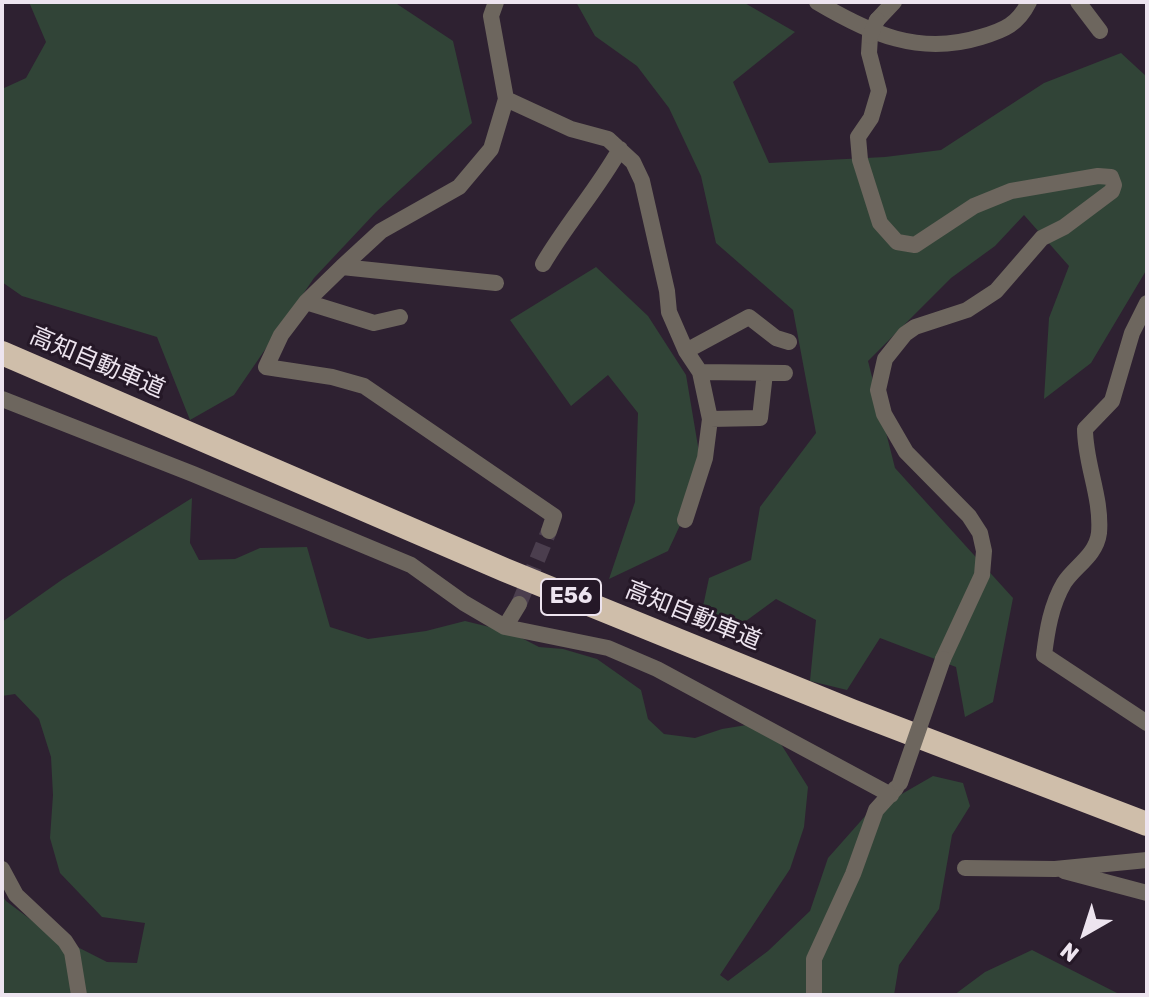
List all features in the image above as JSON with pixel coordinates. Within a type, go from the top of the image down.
[{"type":"highway","name":"高知自動車道","points":[[2,353],[505,570],[852,711],[1147,824]]},
{"type":"highway","name":"高知自動車道","points":[[2,369],[471,571],[788,699],[1147,837]]},
{"type":"street","points":[[496,2],[491,16],[506,99],[491,149],[459,187],[381,231],[342,267],[306,302],[281,335],[266,367],[332,377],[364,386],[554,516],[549,531]]},
{"type":"street","points":[[825,4],[909,43],[931,46],[969,40],[1014,25],[1029,2]]},
{"type":"street","points":[[1078,2],[1100,31]]},
{"type":"street","points":[[814,995],[814,959],[853,874],[876,810],[895,789],[943,659],[982,575],[984,551],[980,533],[969,516],[906,452],[884,414],[878,390],[885,359],[905,334],[915,327],[967,310],[996,291],[1042,238],[1095,204],[1112,191],[1114,185],[1111,177],[1098,176],[1011,191],[974,206],[915,245],[897,242],[880,223],[860,160],[858,137],[871,118],[879,91],[869,53],[881,14]]},
{"type":"street","points":[[506,99],[571,129],[608,139],[633,162],[642,181],[669,312],[686,351],[700,372],[710,419],[705,458],[685,520]]},
{"type":"street","points":[[543,264],[562,231],[597,189],[620,149]]},
{"type":"street","points":[[342,267],[496,283]]},
{"type":"street","points":[[306,302],[374,323],[400,317]]},
{"type":"street","points":[[1147,303],[1132,333],[1112,401],[1085,429],[1085,447],[1097,496],[1099,534],[1094,550],[1064,583],[1048,622],[1044,655],[1147,723]]},
{"type":"street","points":[[686,351],[749,317],[776,338],[789,342]]},
{"type":"street","points":[[700,372],[785,373]]},
{"type":"street","points":[[710,419],[760,418],[765,373]]},
{"type":"street","points":[[2,399],[411,565],[464,603],[505,627],[608,648],[657,669],[895,789]]},
{"type":"street","points":[[505,627],[519,604]]},
{"type":"street","points":[[965,868],[1055,869],[1147,860]]},
{"type":"street","points":[[2,869],[16,895],[65,941],[72,952],[79,995]]},
{"type":"street","points":[[1055,869],[1147,893]]},
{"type":"green space","points":[[29,2],[394,2],[453,41],[472,123],[376,212],[314,278],[234,395],[190,420],[157,337],[22,296],[2,282],[2,89],[26,78],[46,42]]},
{"type":"green space","points":[[576,2],[743,2],[795,32],[733,82],[769,163],[885,157],[941,150],[1044,83],[1121,53],[1147,77],[1147,269],[1091,363],[1044,399],[1049,318],[1069,266],[1024,215],[995,246],[951,278],[868,361],[895,468],[1013,598],[993,702],[965,717],[956,667],[880,638],[847,690],[810,681],[816,620],[776,599],[735,629],[701,616],[709,578],[751,560],[760,507],[816,433],[793,310],[716,243],[701,176],[669,108],[637,66],[595,36]]},
{"type":"green space","points":[[596,267],[648,316],[686,375],[703,476],[668,551],[609,579],[635,502],[638,413],[608,375],[571,406],[510,320]]},
{"type":"green space","points":[[192,498],[190,543],[199,560],[235,559],[260,548],[307,547],[330,627],[368,639],[426,631],[465,621],[510,632],[539,647],[563,649],[597,659],[641,690],[648,719],[664,734],[695,738],[722,729],[753,724],[779,741],[808,787],[804,827],[790,869],[720,975],[728,981],[768,951],[810,911],[828,858],[867,814],[933,776],[963,783],[970,806],[952,835],[939,909],[899,965],[894,995],[2,995],[2,895],[46,931],[107,962],[137,963],[145,923],[102,917],[60,873],[50,838],[53,795],[51,757],[39,719],[15,694],[2,696],[2,622],[63,579]]},
{"type":"green space","points":[[1032,950],[1121,995],[954,995],[985,972]]},
{"type":"tunnel","points":[[519,604],[549,531]]}]
